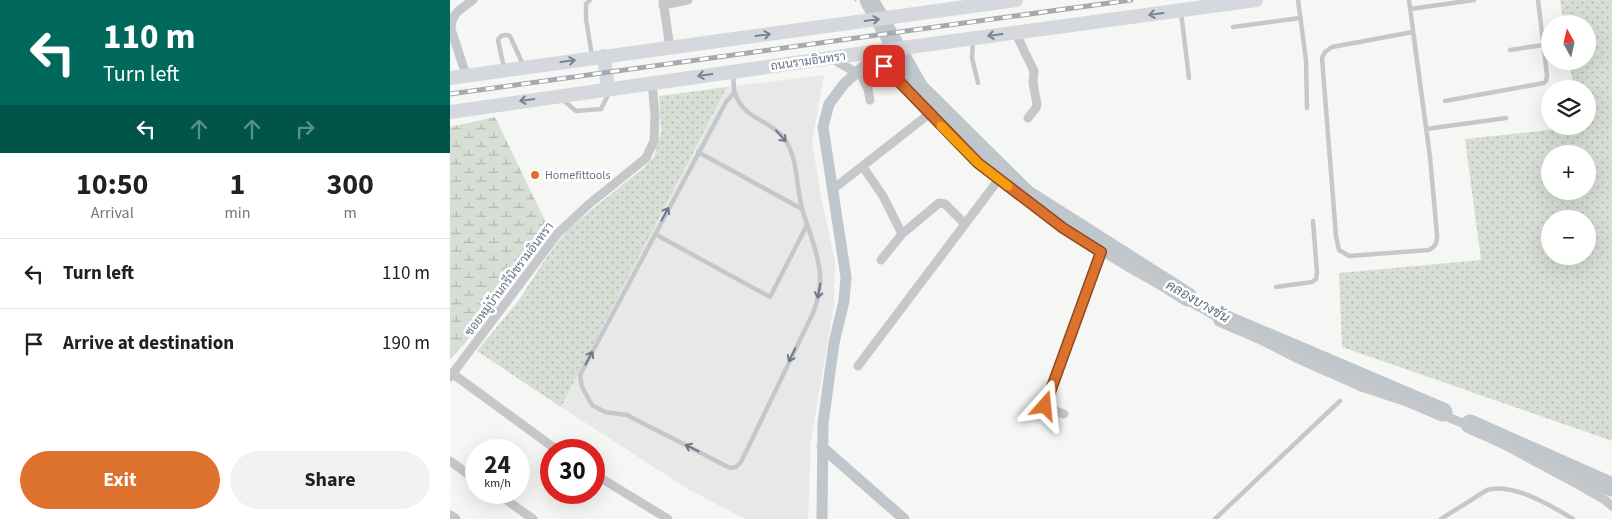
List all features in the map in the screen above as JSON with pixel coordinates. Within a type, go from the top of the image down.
[{"type":"highway","points":[[450,78],[900,16],[966,3],[1016,0]]},
{"type":"highway","name":"ถนนรามอินทรา","points":[[450,112],[652,82],[1256,0]]},
{"type":"highway","points":[[598,57],[610,88]]},
{"type":"street","points":[[466,75],[451,24],[453,16],[473,0]]},
{"type":"street","points":[[670,48],[663,2],[688,0]]},
{"type":"street","points":[[1015,32],[1034,71],[1033,83],[1037,104],[1028,118]]},
{"type":"street","points":[[831,58],[857,73],[868,89],[870,100]]},
{"type":"street","points":[[857,73],[881,67],[886,68],[978,163],[1063,228],[1101,252],[1192,304],[1290,355],[1361,387],[1408,402],[1467,426],[1579,485],[1612,506]]},
{"type":"street","name":"ซอยหมู่บ้านกรีนิชรามอินทรา","points":[[541,439],[451,376],[558,233],[588,205],[646,158],[654,141],[656,116],[652,82]]},
{"type":"street","points":[[837,186],[930,114]]},
{"type":"street","points":[[863,167],[883,196],[902,234]]},
{"type":"street","points":[[858,366],[999,179]]},
{"type":"street","points":[[881,260],[902,234],[938,203],[945,204],[964,223]]},
{"type":"street","points":[[1064,414],[1047,408],[1045,403],[1101,252]]},
{"type":"street","points":[[450,461],[465,472]]},
{"type":"street","points":[[605,481],[668,519]]},
{"type":"street","points":[[511,504],[532,519]]},
{"type":"lane","points":[[590,0],[585,8],[586,19],[598,57]]},
{"type":"lane","points":[[1298,0],[1306,60],[1307,108]]},
{"type":"lane","points":[[1409,0],[1430,157]]},
{"type":"lane","points":[[1410,9],[1474,0]]},
{"type":"lane","points":[[1538,0],[1541,22]]},
{"type":"lane","points":[[1181,10],[1189,78]]},
{"type":"lane","points":[[1234,27],[1300,18]]},
{"type":"lane","points":[[1413,32],[1332,47],[1325,52],[1322,58],[1336,236],[1339,250],[1349,256],[1429,250],[1437,244],[1430,157],[1414,42]]},
{"type":"lane","points":[[504,70],[498,40],[503,35],[510,36],[524,67]]},
{"type":"lane","points":[[974,39],[972,58],[978,84]]},
{"type":"lane","points":[[1510,50],[1541,45]]},
{"type":"lane","points":[[1445,101],[1544,83],[1547,79],[1547,70]]},
{"type":"lane","points":[[733,72],[735,92],[742,108],[779,132],[791,150],[802,209],[816,247],[820,283],[819,296],[814,311],[741,462],[730,468],[626,415],[605,412],[592,405],[586,397],[580,375],[698,152],[726,102],[735,92]]},
{"type":"lane","points":[[559,95],[576,111],[601,109],[610,88]]},
{"type":"lane","points":[[1426,129],[1506,118]]},
{"type":"lane","points":[[698,152],[802,209]]},
{"type":"lane","points":[[1276,287],[1312,282],[1316,279],[1313,221]]},
{"type":"lane","points":[[654,234],[770,297],[807,225]]},
{"type":"lane","points":[[1215,519],[1340,401]]},
{"type":"lane","points":[[1441,519],[1487,490],[1495,488],[1505,489],[1548,504],[1573,519]]},
{"type":"shaded area","points":[[824,75],[812,142],[822,202],[835,261],[834,305],[811,440],[808,519],[745,519],[686,488],[561,407],[727,87]]},
{"type":"green space","points":[[1560,0],[1612,0],[1612,441],[1342,347],[1339,273],[1481,260],[1465,139],[1541,131],[1541,135],[1596,135],[1596,80],[1572,80],[1571,70],[1596,70],[1596,15],[1562,15]]},
{"type":"green space","points":[[727,87],[561,407],[477,351],[519,300],[546,258],[568,229],[654,157],[661,132],[659,96]]},
{"type":"green space","points":[[495,117],[549,229],[465,343],[450,359],[450,127]]},
{"type":"waterway","name":"คลองบางชัน","points":[[869,0],[919,88],[1026,194],[1188,297]]},
{"type":"waterway","points":[[822,519],[823,423],[834,343],[844,301],[846,277],[823,127],[829,104],[844,84],[865,65],[900,54]]},
{"type":"waterway","name":"คลองบางชัน","points":[[1222,318],[1443,412]]},
{"type":"waterway","name":"คลองบางชัน","points":[[1470,424],[1612,487]]},
{"type":"waterway","points":[[822,447],[904,519]]},
{"type":"waterway","points":[[450,516],[455,519]]},
{"type":"railway","points":[[450,94],[1131,0]]},
{"type":"slow traffic","points":[[941,126],[978,163],[1008,186]]},
{"type":"place","name":"Homefittools","points":[[535,175]]},
{"type":"route","points":[[884,66],[978,163],[1063,228],[1101,252],[1045,406]]}]
